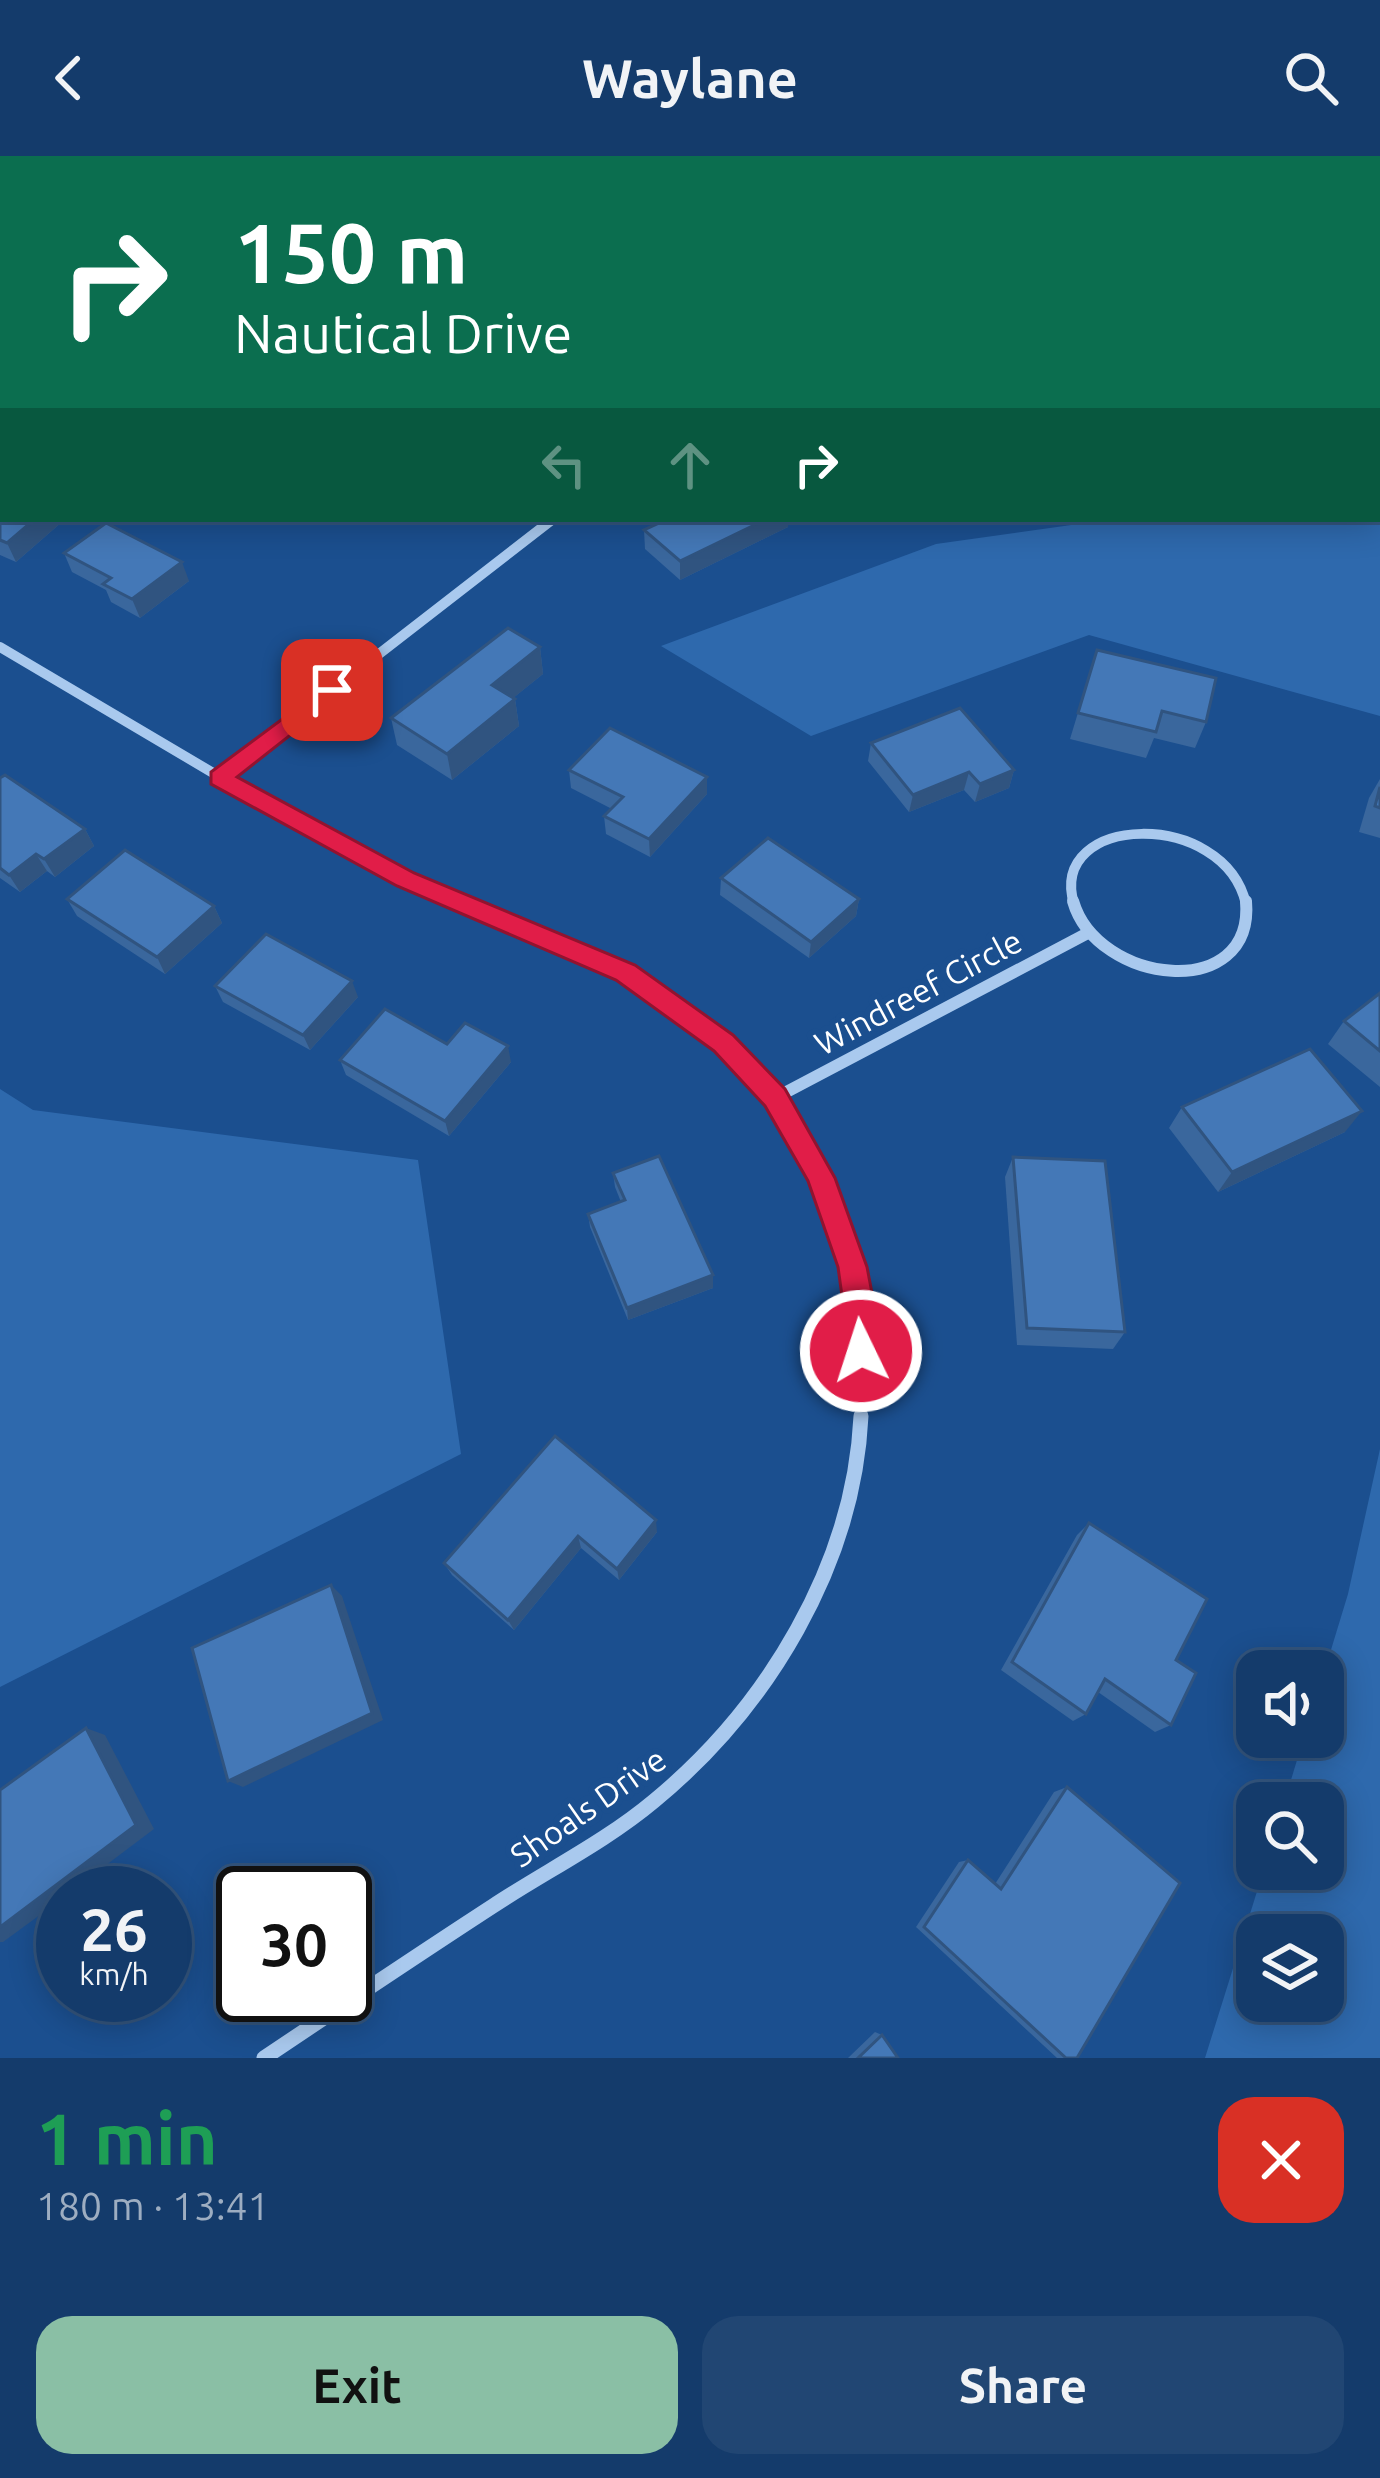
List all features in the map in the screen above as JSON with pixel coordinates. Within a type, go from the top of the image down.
[{"type":"street","points":[[220,778],[549,522]]},
{"type":"street","name":"Shoals Drive","points":[[0,647],[220,778],[405,880],[626,972],[696,1019],[775,1098],[821,1178],[839,1222],[861,1314],[862,1424],[832,1550],[797,1627],[744,1707],[652,1803],[264,2058]]},
{"type":"street","points":[[1123,834],[1168,834],[1211,852],[1241,883],[1248,901],[1244,936],[1233,951],[1196,970],[1172,972],[1135,965],[1103,950],[1086,934],[1073,916],[1068,880],[1087,850],[1123,834]]},
{"type":"street","name":"Windreef Circle","points":[[775,1098],[1086,934]]},
{"type":"shaded area","points":[[1093,522],[1380,522],[1380,716],[1089,635],[811,736],[661,646],[936,544]]},
{"type":"shaded area","points":[[0,1089],[33,1110],[418,1160],[461,1454],[0,1687]]},
{"type":"shaded area","points":[[1380,1449],[1380,2058],[1205,2058],[1236,1959],[1236,2022],[1344,2022],[1344,1914],[1250,1914],[1257,1890],[1344,1890],[1344,1782],[1290,1782],[1298,1758],[1344,1758],[1344,1650],[1331,1650]]},
{"type":"building","points":[[0,522],[32,522],[7,543],[0,540]]},
{"type":"building","points":[[661,522],[761,522],[680,561],[644,530]]},
{"type":"building","points":[[106,523],[182,562],[132,599],[103,584],[111,578],[64,553]]},
{"type":"building","points":[[508,628],[540,647],[492,685],[515,699],[447,754],[391,718]]},
{"type":"building","points":[[1097,650],[1216,678],[1206,722],[1162,711],[1156,732],[1078,713]]},
{"type":"building","points":[[960,708],[1014,770],[980,784],[969,772],[913,795],[871,743]]},
{"type":"building","points":[[610,728],[707,777],[649,839],[604,816],[623,797],[569,770]]},
{"type":"building","points":[[5,775],[85,829],[44,859],[36,854],[9,875],[0,868],[0,778]]},
{"type":"building","points":[[768,838],[859,899],[811,942],[721,878]]},
{"type":"building","points":[[125,850],[214,906],[157,957],[67,899]]},
{"type":"building","points":[[266,934],[352,981],[303,1035],[215,986]]},
{"type":"building","points":[[1380,993],[1380,1051],[1344,1021]]},
{"type":"building","points":[[385,1009],[447,1044],[465,1023],[508,1046],[445,1121],[340,1060]]},
{"type":"building","points":[[1310,1049],[1362,1111],[1232,1172],[1182,1107]]},
{"type":"building","points":[[659,1156],[713,1275],[627,1308],[588,1214],[625,1200],[613,1173]]},
{"type":"building","points":[[1013,1157],[1105,1161],[1125,1332],[1027,1328]]},
{"type":"building","points":[[555,1436],[656,1520],[617,1569],[578,1536],[508,1620],[444,1563]]},
{"type":"building","points":[[1089,1523],[1207,1599],[1176,1660],[1196,1673],[1171,1725],[1105,1679],[1086,1714],[1012,1662]]},
{"type":"building","points":[[331,1585],[372,1713],[228,1781],[192,1648]]},
{"type":"building","points":[[86,1728],[136,1825],[81,1866],[36,1866],[36,1900],[0,1927],[0,1790]]},
{"type":"building","points":[[1067,1787],[1180,1883],[1077,2058],[1066,2058],[924,1927],[968,1860],[1001,1889]]},
{"type":"building","points":[[882,2035],[898,2058],[858,2058]]},
{"type":"route","points":[[332,690],[220,778],[405,880],[626,972],[724,1043],[775,1098],[821,1178],[852,1267],[861,1314],[861,1351]]}]
